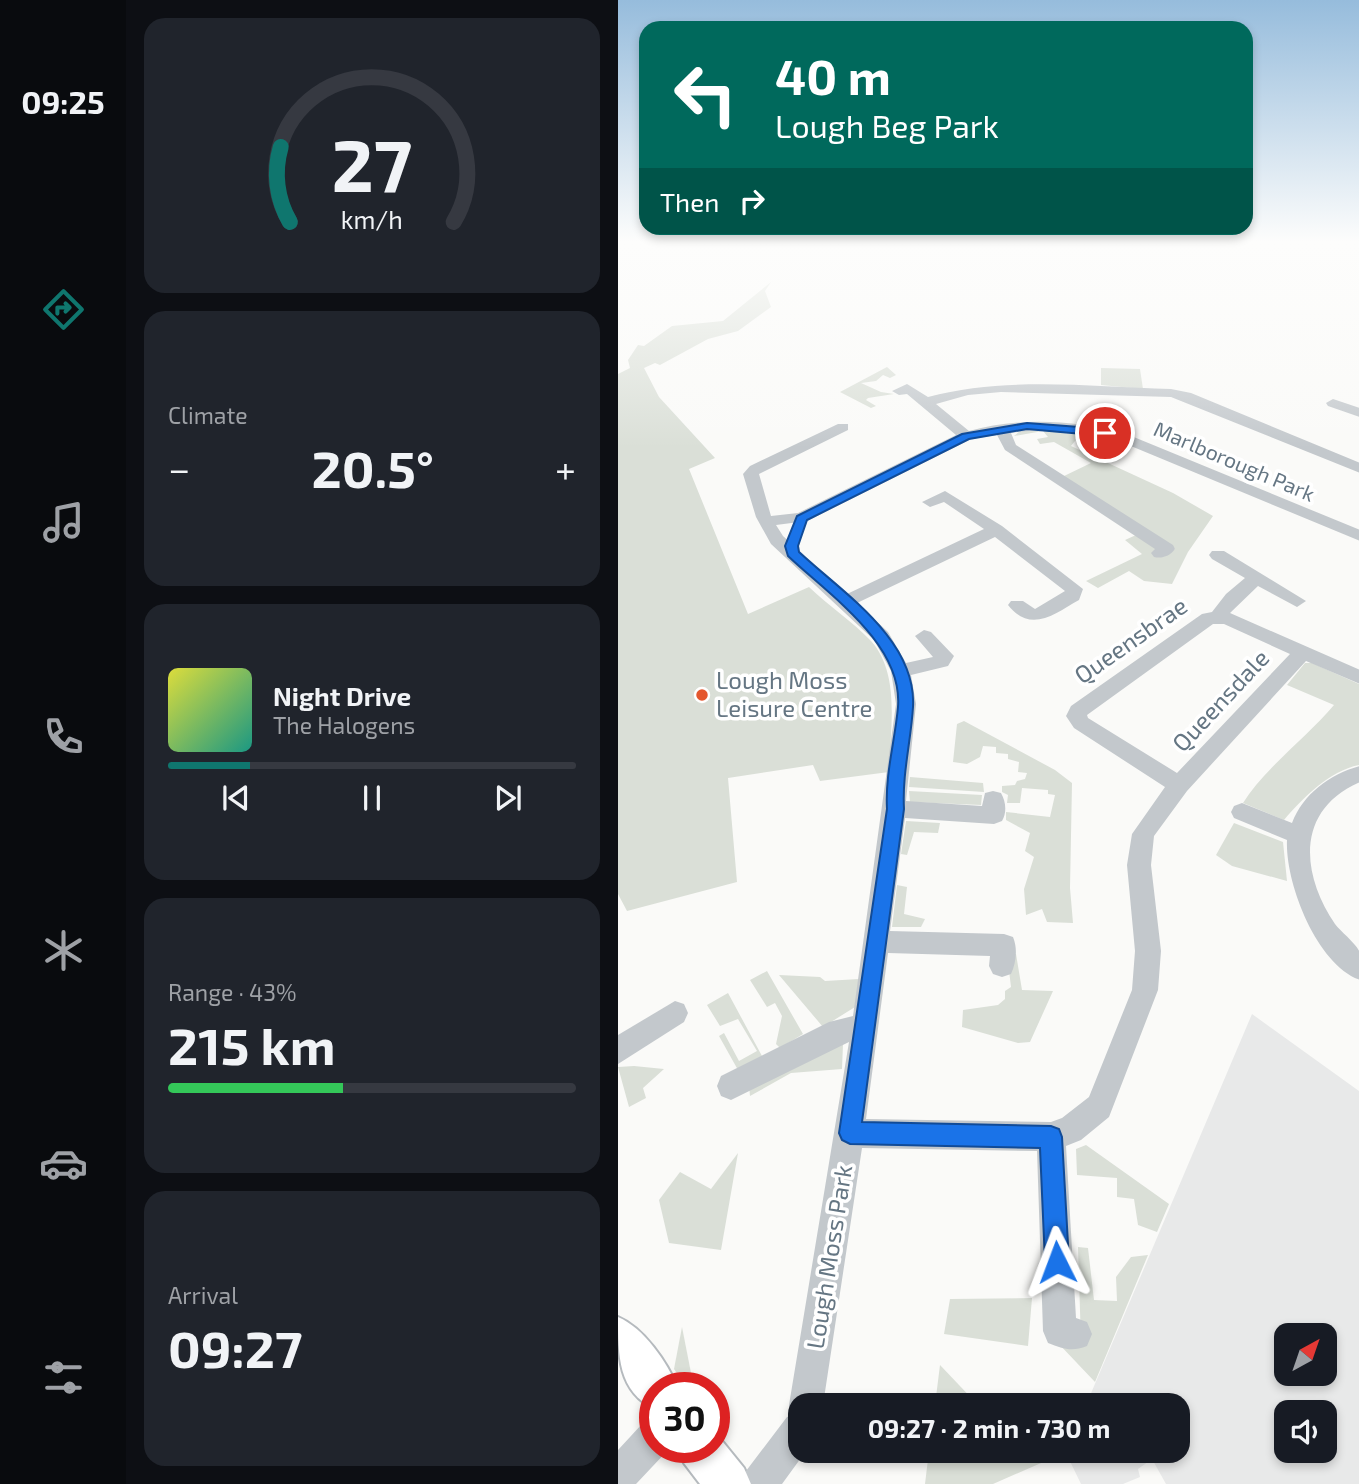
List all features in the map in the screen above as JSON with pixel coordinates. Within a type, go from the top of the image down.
[{"type":"main road","points":[[618,1338],[644,1372]]},
{"type":"main road","points":[[712,1463],[728,1484]]},
{"type":"street","points":[[899,391],[907,388],[966,436]]},
{"type":"street","points":[[927,402],[967,391],[1001,388],[1171,393],[1186,396],[1359,469]]},
{"type":"street","points":[[1333,404],[1359,413]]},
{"type":"street","name":"Marlborough Park","points":[[801,518],[966,436],[1027,426],[1091,429],[1119,436],[1359,536]]},
{"type":"street","name":"Lough Moss Park","points":[[808,1393],[850,1133],[874,942],[895,809],[894,791],[906,704],[901,671],[881,636],[777,540],[754,493],[751,474],[755,469],[843,427]]},
{"type":"street","points":[[1002,429],[1010,447],[1167,549],[1160,553]]},
{"type":"street","points":[[930,502],[945,496],[996,530],[1074,589],[1073,596],[1034,617],[1017,606]]},
{"type":"street","points":[[767,520],[801,518],[791,546],[793,554]]},
{"type":"street","points":[[845,602],[996,530]]},
{"type":"street","points":[[1218,555],[1297,601]]},
{"type":"street","points":[[1256,578],[1232,598],[1219,616],[1359,678]]},
{"type":"street","name":"Queensbrae","points":[[1179,785],[1081,723],[1076,716],[1078,711],[1209,618],[1219,616]]},
{"type":"street","points":[[901,671],[941,662],[944,656],[941,651],[924,636]]},
{"type":"street","name":"Queensdale","points":[[1051,1137],[1071,1130],[1099,1107],[1145,990],[1148,951],[1139,848],[1151,820],[1179,785],[1302,653]]},
{"type":"street","points":[[1359,774],[1343,780],[1316,802],[1304,819],[1298,835],[1297,868],[1311,903],[1336,944],[1359,969]]},
{"type":"street","points":[[895,809],[994,815],[993,799]]},
{"type":"street","points":[[1242,813],[1298,835]]},
{"type":"street","points":[[874,942],[1004,945],[1002,966]]},
{"type":"street","points":[[618,1051],[675,1013]]},
{"type":"street","points":[[731,1086],[839,1031],[863,1027]]},
{"type":"street","points":[[850,1133],[1051,1137],[1059,1332]]},
{"type":"street","points":[[759,1484],[788,1446]]},
{"type":"street","points":[[618,1477],[639,1454]]},
{"type":"shaded area","name":"Lough Moss Leisure Centre","points":[[737,309],[768,309],[738,331],[708,339],[660,365],[655,363],[644,368],[659,397],[715,458],[689,469],[748,614],[809,587],[864,634],[880,654],[887,670],[892,704],[889,772],[820,781],[813,765],[728,778],[737,882],[627,911],[618,894],[618,374],[630,368],[628,360],[638,345],[644,346],[672,326],[723,321]]},
{"type":"shaded area","points":[[887,367],[896,375],[890,378],[883,375],[876,381],[861,383],[881,392],[894,394],[866,400],[876,406],[871,408],[840,392]]},
{"type":"shaded area","points":[[1101,368],[1140,369],[1143,389],[1101,385]]},
{"type":"shaded area","points":[[1041,429],[1083,431],[1071,446],[1173,493],[1213,516],[1188,552],[1172,584],[1144,581],[1129,571],[1098,588],[1086,581],[1142,554],[1125,540],[1136,535],[1156,547],[1154,552],[1163,557],[1175,549],[1062,477],[1091,463],[1054,442],[1040,444],[1037,439],[1048,437],[1043,431],[1014,436],[1020,431]]},
{"type":"shaded area","points":[[1305,663],[1312,663],[1359,684],[1359,765],[1327,779],[1284,820],[1243,803],[1262,778],[1334,705],[1287,685]]},
{"type":"shaded area","points":[[964,721],[1055,770],[1072,783],[1070,888],[1073,923],[1047,922],[1042,909],[1026,915],[1024,889],[1034,857],[1025,851],[1030,833],[1006,820],[1006,812],[1050,817],[1055,795],[1048,794],[1048,790],[1022,788],[1020,803],[1007,803],[1008,795],[1002,792],[1002,786],[1015,785],[1017,781],[1025,779],[1027,773],[1018,772],[1019,762],[1008,759],[1008,754],[996,753],[996,747],[983,746],[980,757],[967,764],[953,762],[957,724]]},
{"type":"shaded area","points":[[910,777],[983,783],[984,792],[909,787]]},
{"type":"shaded area","points":[[909,791],[982,795],[981,805],[910,802]]},
{"type":"shaded area","points":[[906,821],[940,823],[938,833],[914,832],[907,855],[901,854]]},
{"type":"shaded area","points":[[1234,823],[1283,842],[1287,881],[1232,866],[1216,855]]},
{"type":"shaded area","points":[[897,885],[907,887],[904,914],[925,919],[921,927],[892,927]]},
{"type":"shaded area","points":[[1007,954],[1016,954],[1022,990],[1053,991],[1030,1042],[1018,1043],[962,1027],[963,1010],[998,1005],[1005,999],[1005,991],[1011,987]]},
{"type":"shaded area","points":[[767,971],[803,1034],[780,1048],[776,1044],[782,1016],[775,1003],[767,1007],[750,980]]},
{"type":"shaded area","points":[[779,975],[820,977],[825,981],[859,979],[855,1007],[823,1027]]},
{"type":"shaded area","points":[[728,993],[762,1056],[738,1070],[719,1036],[724,1033],[739,1061],[757,1051],[738,1019],[720,1026],[707,1005]]},
{"type":"shaded area","points":[[1252,1014],[1359,1091],[1359,1484],[1166,1484],[1154,1463],[1190,1463],[1190,1393],[1091,1393]]},
{"type":"shaded area","points":[[843,1044],[842,1069],[791,1073],[750,1096],[749,1086]]},
{"type":"shaded area","points":[[618,1067],[664,1069],[643,1088],[646,1098],[629,1107]]},
{"type":"shaded area","points":[[1086,1145],[1169,1204],[1157,1232],[1138,1225],[1134,1199],[1117,1197],[1117,1178],[1077,1175],[1076,1149]]},
{"type":"shaded area","points":[[738,1153],[721,1250],[669,1243],[659,1200],[680,1172],[711,1189]]},
{"type":"shaded area","points":[[1078,1247],[1088,1248],[1094,1300],[1117,1301],[1116,1277],[1131,1257],[1148,1255],[1095,1382],[1058,1343],[1081,1342]]},
{"type":"shaded area","points":[[1032,1298],[1028,1346],[944,1334],[950,1299]]},
{"type":"shaded area","points":[[682,1327],[691,1372],[676,1372],[674,1369]]},
{"type":"shaded area","points":[[940,1365],[967,1393],[936,1393]]},
{"type":"shaded area","points":[[928,1463],[1041,1463],[993,1484],[925,1484]]},
{"type":"shaded area","points":[[1071,1463],[1146,1463],[1138,1469],[1140,1477],[1123,1484],[1081,1484]]},
{"type":"place","name":"Lough Moss Leisure Centre","points":[[702,695]]},
{"type":"route","points":[[1057,1262],[1051,1137],[850,1133],[874,942],[895,809],[894,791],[906,704],[901,671],[881,636],[793,554],[791,546],[801,518],[966,436],[1027,426],[1091,429],[1105,433]]}]
